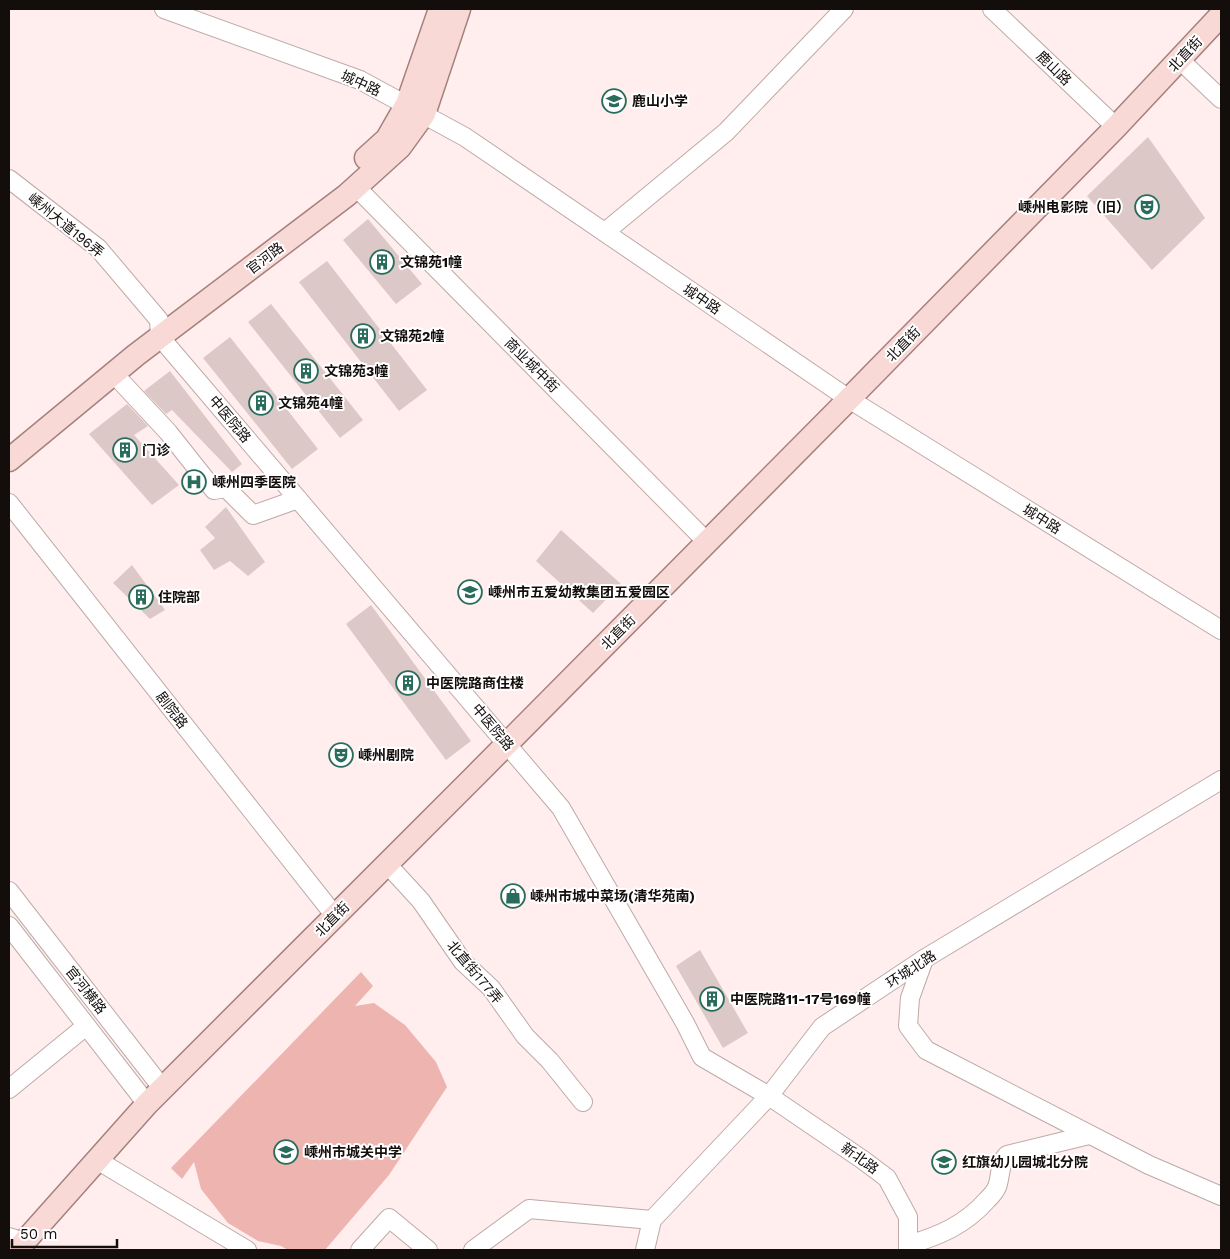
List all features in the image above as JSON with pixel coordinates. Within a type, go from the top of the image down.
[{"type":"main road","name":"官河路","points":[[9,460],[114,374],[160,329],[338,184],[387,139],[415,109],[440,9]]},
{"type":"main road","name":"官河路","points":[[9,441],[356,187],[400,147],[459,9]]},
{"type":"main road","name":"北直街","points":[[16,1243],[97,1160],[155,1096],[849,399],[1180,60],[1221,15]]},
{"type":"street","name":"城中路","points":[[164,9],[360,80],[465,137],[849,399],[1221,630]]},
{"type":"street","points":[[605,232],[726,132],[844,9]]},
{"type":"street","name":"鹿山路","points":[[992,9],[1116,126]]},
{"type":"street","points":[[1180,60],[1221,99]]},
{"type":"street","name":"嵊州大道196弄","points":[[9,179],[98,248],[160,329]]},
{"type":"street","name":"商业城中街","points":[[356,187],[707,542]]},
{"type":"street","name":"中医院路","points":[[160,329],[298,499],[561,808],[702,1057],[769,1096]]},
{"type":"street","points":[[114,374],[168,432],[214,490],[226,488],[253,515],[298,499]]},
{"type":"street","name":"剧院路","points":[[9,503],[335,916]]},
{"type":"street","name":"环城北路","points":[[652,1220],[769,1096],[822,1027],[924,959],[1221,780]]},
{"type":"street","name":"北直街177弄","points":[[387,864],[421,901],[463,962],[491,988],[525,1036],[550,1061],[582,1102]]},
{"type":"street","name":"官河横路","points":[[9,891],[155,1096]]},
{"type":"street","name":"官河横路","points":[[9,926],[86,1026],[155,1096]]},
{"type":"street","points":[[924,959],[910,998],[908,1026],[926,1050],[1149,1165],[1221,1196]]},
{"type":"street","points":[[9,1088],[86,1026]]},
{"type":"street","name":"新北路","points":[[769,1096],[887,1178],[908,1217],[908,1248]]},
{"type":"street","points":[[908,1248],[955,1228],[981,1207],[996,1189],[1002,1160],[1007,1155],[1089,1135]]},
{"type":"street","points":[[97,1160],[247,1250]]},
{"type":"street","points":[[473,1250],[529,1209],[652,1220],[646,1250]]},
{"type":"street","points":[[360,1250],[389,1218],[428,1250]]},
{"type":"shaded area","name":"嵊州市城关中学","points":[[361,972],[373,986],[355,1006],[374,1003],[405,1025],[436,1062],[447,1087],[389,1175],[325,1250],[288,1250],[281,1246],[258,1241],[228,1223],[201,1189],[194,1162],[182,1179],[171,1168]]},
{"type":"building","name":"嵊州电影院（旧）","points":[[1148,137],[1205,218],[1152,270],[1087,196]]},
{"type":"building","name":"文锦苑1幢","points":[[368,219],[422,284],[396,304],[343,240]]},
{"type":"building","name":"文锦苑2幢","points":[[327,261],[427,390],[399,411],[299,282]]},
{"type":"building","name":"文锦苑3幢","points":[[271,304],[363,420],[340,438],[248,322]]},
{"type":"building","name":"文锦苑4幢","points":[[230,337],[318,449],[292,469],[203,358]]},
{"type":"building","points":[[170,371],[242,464],[232,472],[172,410],[166,414],[144,391]]},
{"type":"building","points":[[127,404],[148,426],[134,435],[179,485],[152,505],[89,434]]},
{"type":"building","points":[[226,507],[265,562],[248,576],[230,561],[214,570],[200,550],[215,538],[205,527]]},
{"type":"building","points":[[561,530],[621,584],[593,613],[536,561]]},
{"type":"building","name":"住院部","points":[[132,565],[165,610],[150,619],[113,583]]},
{"type":"building","name":"中医院路商住楼","points":[[371,605],[471,741],[446,760],[346,624]]},
{"type":"building","name":"中医院路11-17号169幢","points":[[700,950],[748,1033],[723,1048],[676,966]]},
{"type":"place","name":"鹿山小学","points":[[614,101]]},
{"type":"place","name":"嵊州电影院（旧）","points":[[1147,207]]},
{"type":"place","name":"文锦苑1幢","points":[[382,262]]},
{"type":"place","name":"文锦苑2幢","points":[[363,336]]},
{"type":"place","name":"文锦苑3幢","points":[[306,371]]},
{"type":"place","name":"文锦苑4幢","points":[[261,403]]},
{"type":"place","name":"门诊","points":[[125,450]]},
{"type":"place","name":"嵊州四季医院","points":[[194,482]]},
{"type":"place","name":"嵊州市五爱幼教集团五爱园区","points":[[470,592]]},
{"type":"place","name":"住院部","points":[[141,597]]},
{"type":"place","name":"中医院路商住楼","points":[[408,683]]},
{"type":"place","name":"嵊州剧院","points":[[341,755]]},
{"type":"place","name":"嵊州市城中菜场(清华苑南)","points":[[513,896]]},
{"type":"place","name":"中医院路11-17号169幢","points":[[712,999]]},
{"type":"place","name":"嵊州市城关中学","points":[[286,1152]]},
{"type":"place","name":"红旗幼儿园城北分院","points":[[944,1162]]}]
